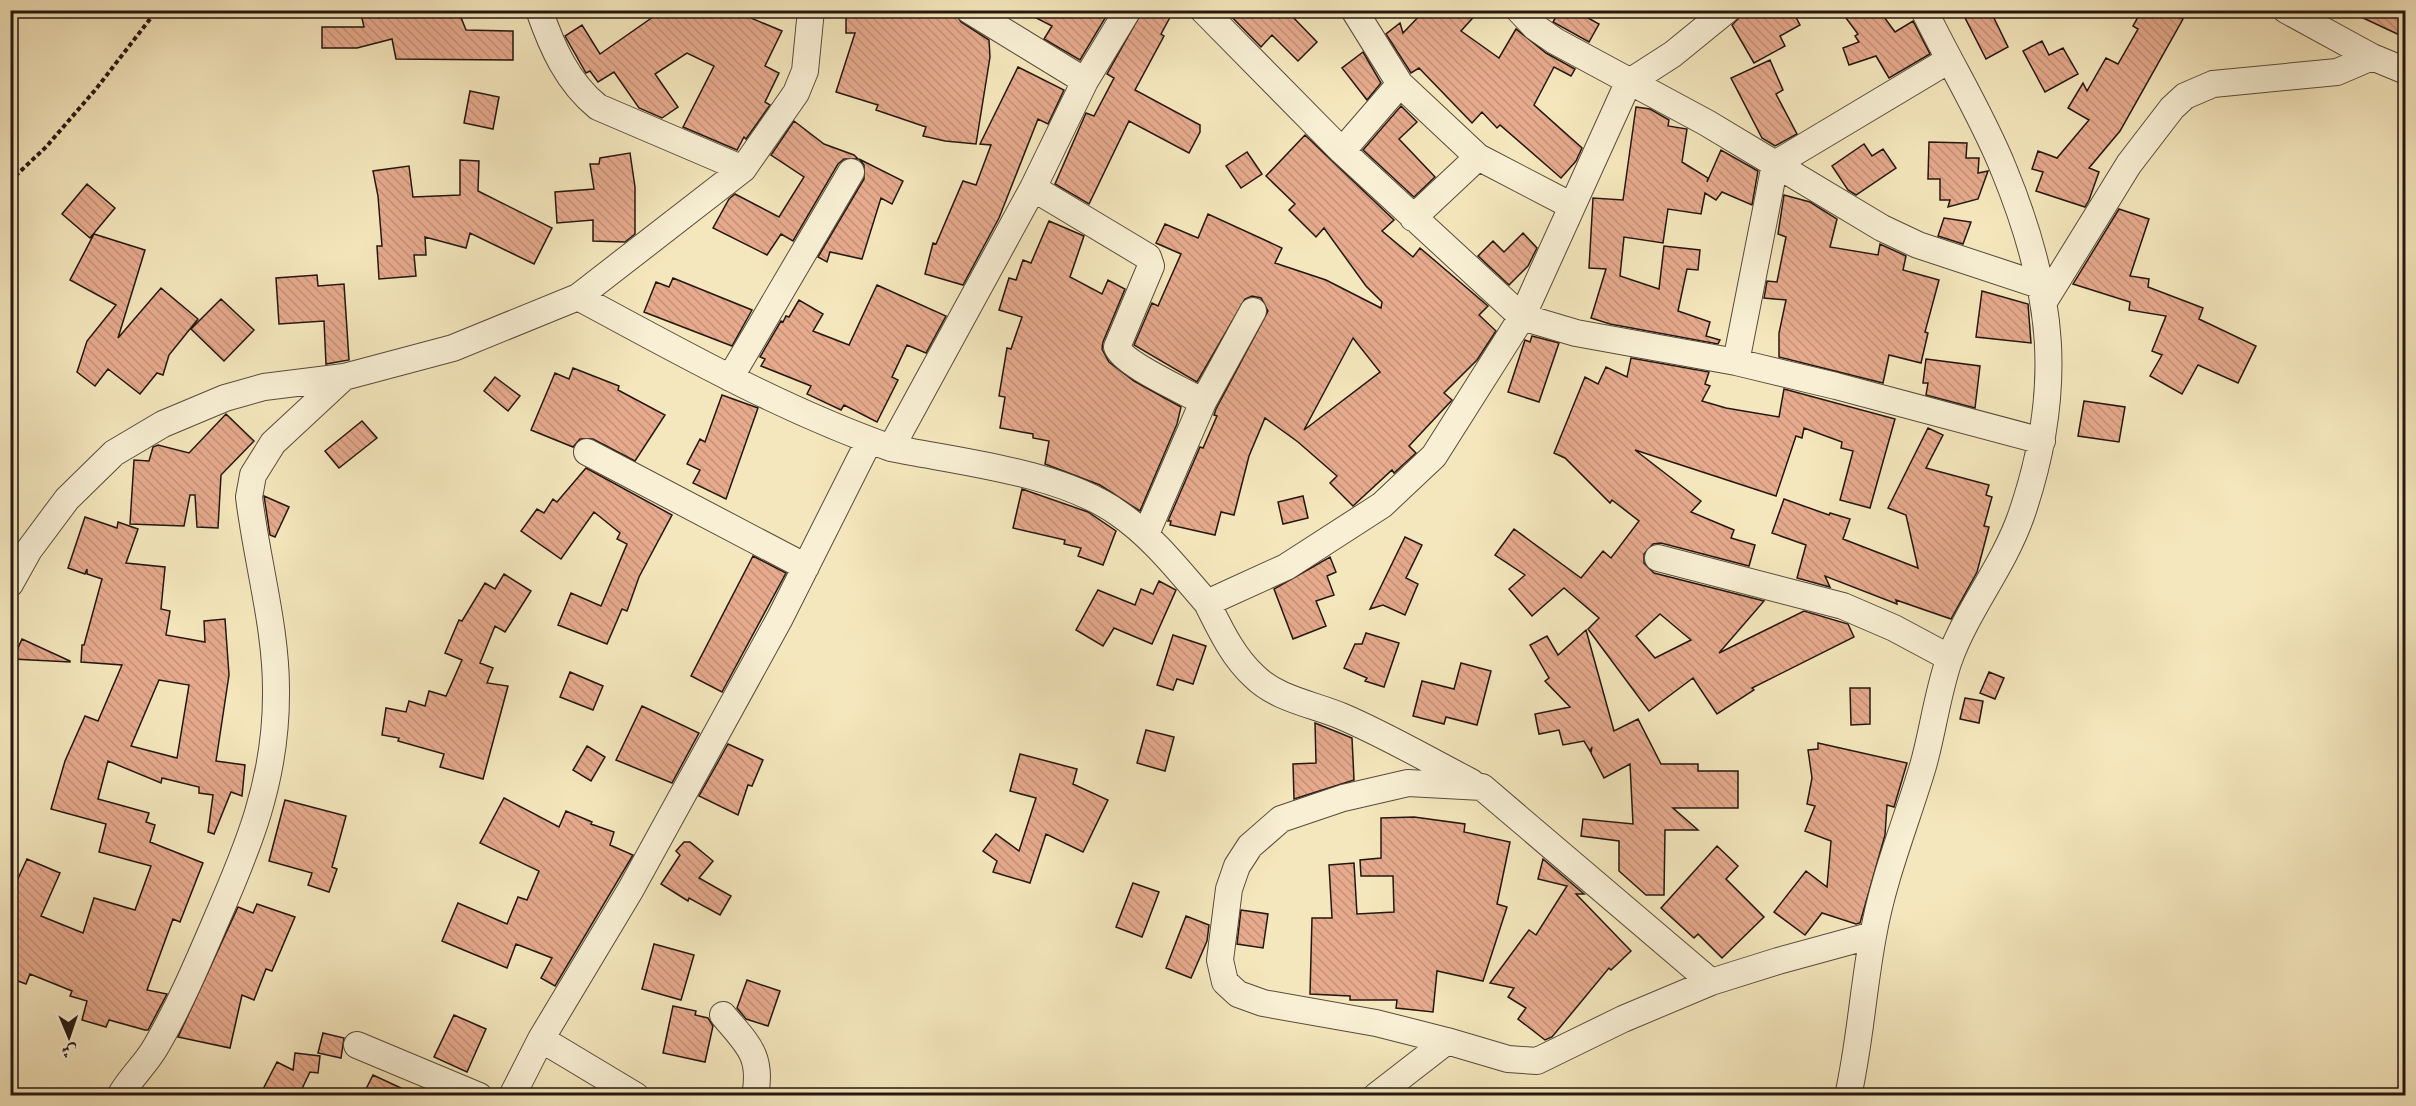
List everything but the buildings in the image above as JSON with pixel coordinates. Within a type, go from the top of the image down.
[{"type":"street","points":[[539,10],[553,49],[582,95],[598,107],[742,168]]},
{"type":"street","points":[[10,584],[29,550],[67,499],[114,453],[163,424],[225,398],[264,387],[344,377],[453,348],[578,297],[742,168],[796,93],[805,71],[811,10]]},
{"type":"street","points":[[969,10],[1085,81]]},
{"type":"street","points":[[512,1095],[541,1039],[631,889],[806,567],[1033,188],[1085,81],[1128,10]]},
{"type":"street","points":[[1203,10],[1342,151],[1522,316],[1576,333],[1736,363],[1836,386],[2042,441]]},
{"type":"street","points":[[1354,10],[1400,84],[1478,158],[1572,206]]},
{"type":"street","points":[[1519,10],[1535,27],[1555,41],[1628,83],[1707,123],[1882,228],[2044,293]]},
{"type":"street","points":[[1207,603],[1286,567],[1382,505],[1408,483],[1434,456],[1522,316],[1628,83],[1673,54],[1727,10]]},
{"type":"street","points":[[1848,1095],[1873,935],[1885,878],[1918,784],[1933,714],[1950,658],[2019,520],[2033,481],[2042,441],[2049,372],[2049,328],[2044,293],[2004,168],[1924,10]]},
{"type":"street","points":[[2286,10],[2372,57],[2406,71]]},
{"type":"street","points":[[2044,293],[2129,164],[2172,108],[2185,96],[2213,84],[2337,72],[2372,57]]},
{"type":"street","points":[[1736,363],[1775,164],[1949,60]]},
{"type":"street","points":[[1342,151],[1400,84]]},
{"type":"street","points":[[1413,218],[1478,158]]},
{"type":"street","points":[[730,378],[851,172]]},
{"type":"street","points":[[1033,188],[1148,257],[1151,266],[1118,340],[1118,351],[1122,356],[1203,402]]},
{"type":"street","points":[[578,297],[730,378],[816,419],[880,445],[1039,479],[1069,489],[1116,512],[1146,534],[1207,603],[1222,634],[1255,677],[1274,690],[1367,728],[1482,787],[1711,982]]},
{"type":"street","points":[[1146,534],[1203,402],[1253,310]]},
{"type":"street","points":[[120,1095],[153,1051],[173,1016],[239,868],[267,788],[274,748],[276,694],[274,643],[250,509],[253,475],[273,443],[344,377]]},
{"type":"street","points":[[587,452],[806,567]]},
{"type":"street","points":[[1658,558],[1844,606],[1894,628],[1950,658]]},
{"type":"street","points":[[1482,787],[1408,783],[1343,798],[1281,819],[1250,846],[1237,866],[1229,889],[1220,960],[1225,982],[1238,994],[1263,1004],[1376,1023],[1508,1059],[1537,1061],[1623,1019],[1711,982],[1873,935]]},
{"type":"street","points":[[723,1015],[753,1049],[757,1061],[755,1095]]},
{"type":"street","points":[[541,1039],[636,1095]]},
{"type":"street","points":[[1376,1095],[1447,1041]]},
{"type":"street","points":[[357,1045],[479,1095]]},
{"type":"path","points":[[10,181],[53,139],[157,10]]}]
